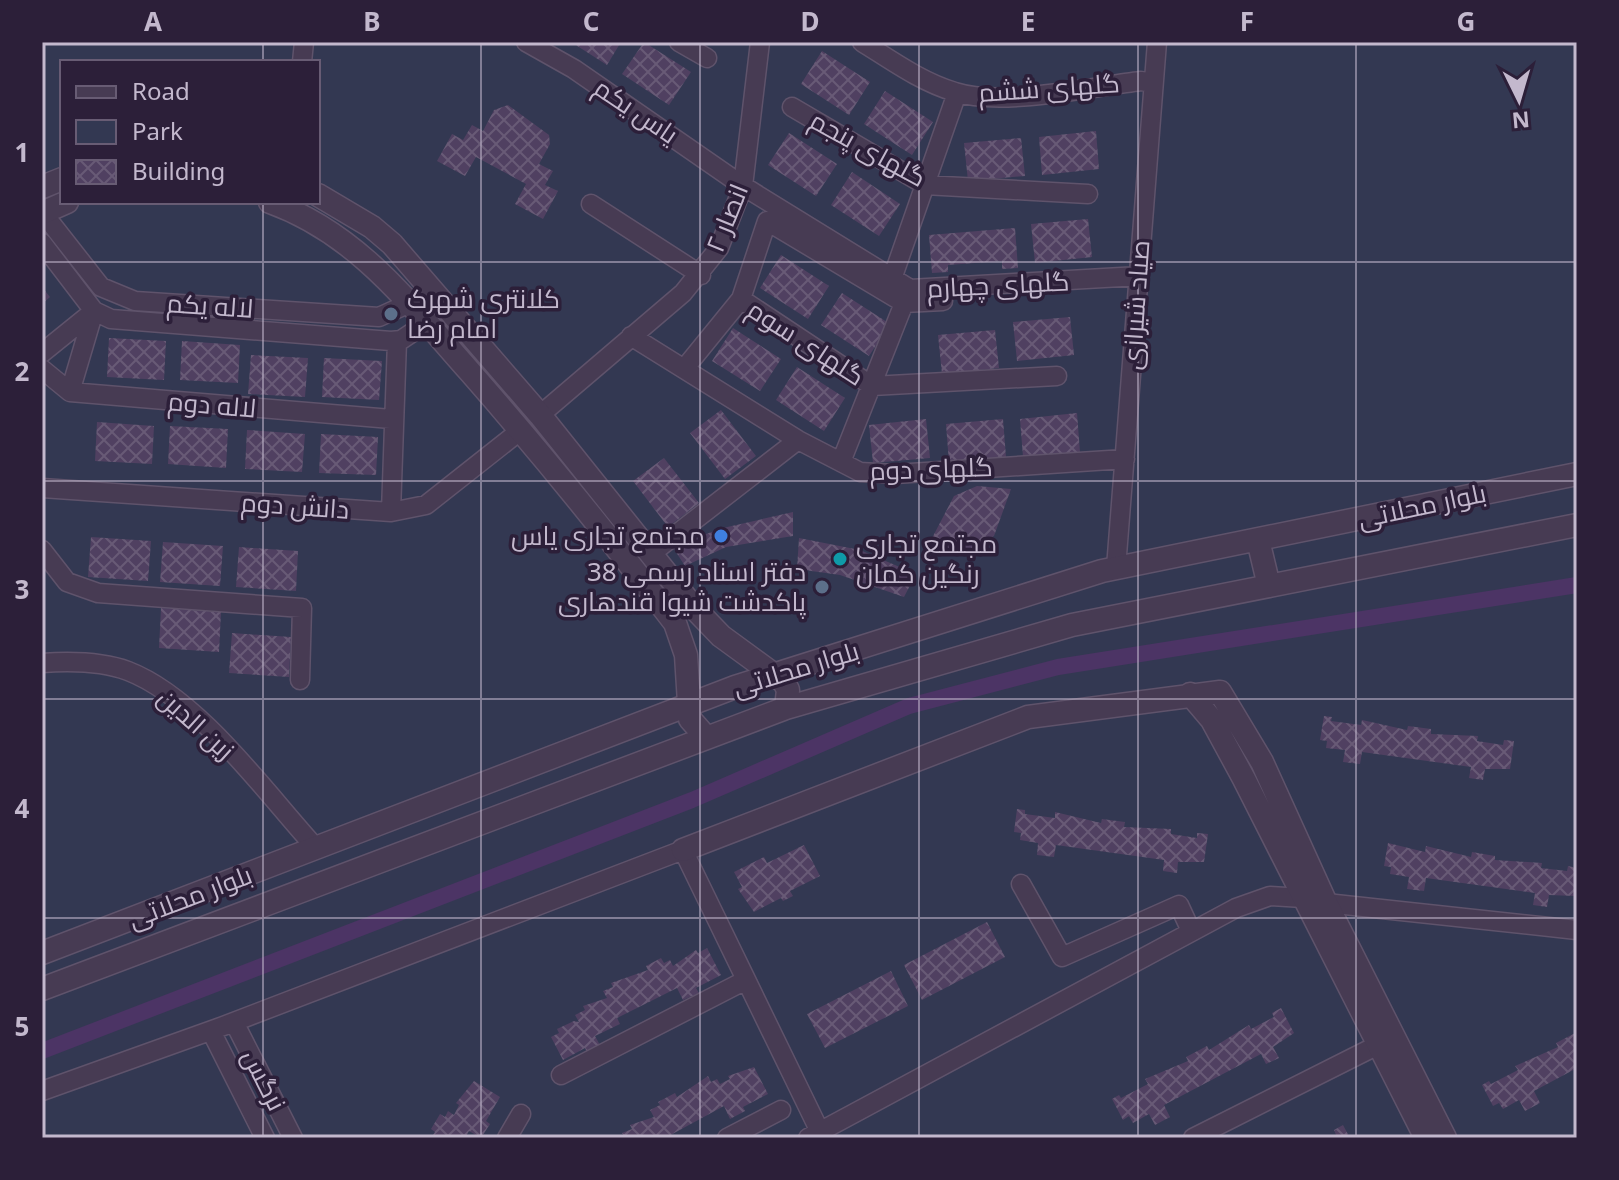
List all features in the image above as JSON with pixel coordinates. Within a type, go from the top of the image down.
[{"type":"street","name":"یاس یکم","points":[[526,42],[574,69],[743,186]]},
{"type":"street","points":[[679,42],[707,58]]},
{"type":"street","name":"انصار ۲","points":[[540,415],[701,275],[719,248],[743,186],[760,42]]},
{"type":"street","name":"گلهای ششم","points":[[862,42],[924,81],[957,93],[994,98],[1141,81],[1153,83]]},
{"type":"street","name":"صیاد شیرازی","points":[[1116,568],[1157,42]]},
{"type":"street","points":[[892,279],[957,93]]},
{"type":"street","name":"گلهای پنجم","points":[[792,107],[925,185],[1088,194]]},
{"type":"street","name":"گلهای چهارم","points":[[743,186],[910,289],[940,290],[1139,276]]},
{"type":"street","points":[[320,196],[372,227],[392,244],[540,415],[695,609],[721,636],[784,682],[788,690],[786,708]]},
{"type":"street","points":[[42,213],[62,204]]},
{"type":"street","points":[[274,204],[316,223],[387,276],[521,430],[675,623],[686,655],[690,719],[705,736]]},
{"type":"street","points":[[591,204],[701,275]]},
{"type":"street","name":"لاله یکم","points":[[42,213],[101,287],[135,301],[379,317],[412,302]]},
{"type":"street","points":[[741,299],[767,221],[904,303],[1073,294]]},
{"type":"street","points":[[42,243],[94,311],[127,321],[397,341],[428,322]]},
{"type":"street","name":"گلهای سوم","points":[[684,369],[741,299],[872,386],[1057,376]]},
{"type":"street","points":[[841,462],[904,303]]},
{"type":"street","points":[[42,353],[94,311]]},
{"type":"street","points":[[42,369],[70,392],[94,311]]},
{"type":"street","name":"گلهای دوم","points":[[631,336],[798,440],[860,472],[895,474],[1125,459]]},
{"type":"street","points":[[391,512],[391,419],[397,341]]},
{"type":"street","name":"لاله دوم","points":[[70,392],[391,419]]},
{"type":"street","points":[[521,430],[540,415]]},
{"type":"street","name":"دانش دوم","points":[[42,488],[391,512],[426,505],[521,430]]},
{"type":"street","points":[[652,553],[798,440]]},
{"type":"street","name":"بلوار محلاتی","points":[[42,953],[691,703],[1116,568],[1577,474]]},
{"type":"street","name":"بلوار محلاتی","points":[[42,989],[705,736],[786,708],[1072,625],[1577,525]]},
{"type":"street","points":[[1258,540],[1269,586]]},
{"type":"street","points":[[42,550],[67,582],[98,593],[302,608],[300,680]]},
{"type":"street","name":"زین الدین","points":[[42,663],[76,661],[126,670],[169,692],[205,726],[316,848]]},
{"type":"street","points":[[42,1091],[211,1031],[1028,717],[1220,692],[1262,762],[1326,903],[1445,1138]]},
{"type":"street","points":[[1190,694],[1212,720],[1426,1138]]},
{"type":"street","points":[[683,850],[817,1135],[1236,908],[1270,896],[1303,898]]},
{"type":"street","points":[[1021,884],[1062,957],[1179,905],[1191,931]]},
{"type":"street","points":[[1326,903],[1577,930]]},
{"type":"street","points":[[561,1075],[746,980]]},
{"type":"street","name":"نرگس","points":[[234,1022],[293,1138]]},
{"type":"street","name":"نرگس","points":[[211,1031],[265,1138]]},
{"type":"street","points":[[1193,1138],[1378,1045]]},
{"type":"street","points":[[727,1138],[781,1110]]},
{"type":"street","points":[[507,1138],[521,1114]]},
{"type":"green space","points":[[42,42],[1577,42],[1577,1138],[42,1138]]},
{"type":"building","points":[[571,42],[621,42],[607,65]]},
{"type":"building","points":[[644,42],[691,72],[669,105],[622,74]]},
{"type":"building","points":[[822,51],[870,82],[849,115],[801,84]]},
{"type":"building","points":[[885,91],[933,122],[912,155],[864,124]]},
{"type":"building","points":[[508,105],[549,135],[550,144],[539,164],[553,171],[545,185],[558,191],[543,219],[515,204],[526,184],[476,157],[465,176],[437,161],[452,134],[463,140],[472,125],[483,131],[494,110]]},
{"type":"building","points":[[1096,131],[1099,169],[1042,175],[1039,137]]},
{"type":"building","points":[[789,133],[837,164],[816,196],[768,165]]},
{"type":"building","points":[[1021,138],[1025,176],[968,181],[964,143]]},
{"type":"building","points":[[852,172],[900,204],[879,236],[831,205]]},
{"type":"building","points":[[1088,219],[1092,257],[1035,263],[1031,224]]},
{"type":"building","points":[[1015,228],[1018,268],[1002,269],[1002,261],[948,265],[948,272],[932,273],[929,235]]},
{"type":"building","points":[[781,255],[829,286],[808,319],[760,288]]},
{"type":"building","points":[[42,287],[50,297],[42,304]]},
{"type":"building","points":[[842,293],[890,324],[869,356],[821,325]]},
{"type":"building","points":[[1070,317],[1074,355],[1017,361],[1013,322]]},
{"type":"building","points":[[733,328],[781,359],[760,391],[712,361]]},
{"type":"building","points":[[995,330],[999,368],[942,374],[938,335]]},
{"type":"building","points":[[109,338],[166,341],[164,380],[107,377]]},
{"type":"building","points":[[182,341],[240,345],[238,383],[180,380]]},
{"type":"building","points":[[251,355],[308,358],[305,397],[248,394]]},
{"type":"building","points":[[324,358],[382,361],[379,400],[322,397]]},
{"type":"building","points":[[797,367],[845,398],[824,431],[776,400]]},
{"type":"building","points":[[721,410],[756,456],[725,479],[690,433]]},
{"type":"building","points":[[1077,413],[1080,452],[1023,457],[1020,419]]},
{"type":"building","points":[[926,419],[930,458],[873,463],[869,425]]},
{"type":"building","points":[[1003,419],[1006,457],[949,463],[946,424]]},
{"type":"building","points":[[97,422],[154,426],[152,464],[95,461]]},
{"type":"building","points":[[170,426],[228,429],[226,468],[168,464]]},
{"type":"building","points":[[247,430],[305,434],[302,472],[245,469]]},
{"type":"building","points":[[321,434],[378,437],[376,475],[319,473]]},
{"type":"building","points":[[664,458],[699,503],[668,527],[633,481]]},
{"type":"building","points":[[977,486],[1011,489],[994,536],[978,546],[952,554],[930,542],[954,496]]},
{"type":"building","points":[[793,512],[793,536],[726,547],[685,566],[672,546],[723,528]]},
{"type":"building","points":[[91,537],[151,541],[148,581],[88,577]]},
{"type":"building","name":"مجتمع تجاری رنگین کمان","points":[[799,538],[860,550],[916,574],[904,597],[840,575],[797,569]]},
{"type":"building","points":[[163,542],[223,546],[220,586],[160,582]]},
{"type":"building","points":[[239,547],[298,551],[296,591],[236,587]]},
{"type":"building","points":[[161,608],[221,612],[219,652],[159,648]]},
{"type":"building","points":[[232,633],[291,637],[289,677],[229,673]]},
{"type":"building","points":[[1324,716],[1332,717],[1331,721],[1361,725],[1362,720],[1407,730],[1408,726],[1431,729],[1431,734],[1478,736],[1477,741],[1503,745],[1504,740],[1514,741],[1510,769],[1485,769],[1483,780],[1469,778],[1471,767],[1362,752],[1360,764],[1343,762],[1345,750],[1326,748],[1327,741],[1320,740]]},
{"type":"building","points":[[1017,809],[1025,810],[1025,814],[1055,818],[1055,812],[1101,823],[1102,819],[1125,822],[1124,827],[1171,829],[1171,834],[1197,838],[1197,833],[1208,834],[1204,862],[1178,862],[1177,873],[1163,871],[1164,860],[1056,845],[1054,857],[1037,855],[1038,843],[1020,840],[1021,833],[1014,832]]},
{"type":"building","points":[[1388,843],[1425,852],[1426,846],[1471,857],[1472,852],[1495,856],[1495,860],[1542,863],[1541,868],[1567,871],[1568,866],[1577,868],[1574,896],[1549,895],[1547,907],[1533,905],[1535,893],[1426,878],[1424,891],[1407,889],[1409,877],[1390,874],[1391,867],[1384,866]]},
{"type":"building","points":[[804,845],[820,876],[790,891],[793,896],[783,901],[781,898],[754,912],[738,889],[742,887],[734,872],[764,857],[767,863]]},
{"type":"building","points":[[987,922],[1005,957],[922,1000],[904,965]]},
{"type":"building","points":[[707,948],[721,975],[696,988],[699,993],[683,1000],[677,988],[617,1018],[620,1024],[595,1036],[601,1047],[588,1054],[585,1048],[563,1060],[551,1037],[559,1033],[557,1029],[574,1021],[579,1022],[575,1015],[585,1010],[583,1006],[607,998],[603,991],[613,987],[611,983],[648,970],[646,966],[661,958],[664,963],[670,960],[673,966],[696,950],[698,953]]},
{"type":"building","points":[[891,971],[908,1006],[825,1048],[807,1014]]},
{"type":"building","points":[[1281,1008],[1294,1033],[1273,1047],[1279,1058],[1266,1064],[1261,1054],[1164,1105],[1170,1117],[1155,1125],[1149,1114],[1133,1123],[1129,1116],[1123,1120],[1112,1099],[1119,1095],[1121,1098],[1148,1084],[1145,1079],[1188,1061],[1186,1057],[1207,1046],[1209,1050],[1249,1025],[1251,1029],[1274,1017],[1272,1013]]},
{"type":"building","points":[[1577,1032],[1577,1068],[1534,1091],[1540,1103],[1525,1111],[1519,1100],[1503,1109],[1499,1103],[1493,1106],[1482,1085],[1489,1081],[1491,1084],[1518,1070],[1515,1066],[1558,1047],[1556,1043]]},
{"type":"building","points":[[754,1067],[768,1094],[743,1107],[745,1111],[730,1119],[724,1106],[665,1138],[625,1138],[622,1133],[632,1129],[630,1125],[654,1117],[650,1110],[660,1105],[658,1102],[675,1093],[677,1097],[708,1076],[711,1082],[717,1079],[720,1084],[730,1079],[728,1076]]},
{"type":"building","points":[[474,1081],[500,1097],[486,1121],[490,1124],[481,1138],[469,1131],[465,1138],[431,1138],[435,1132],[431,1129],[440,1114],[445,1117],[448,1111],[454,1115],[459,1105],[456,1103]]},
{"type":"building","points":[[1343,1125],[1350,1138],[1330,1138],[1336,1135],[1334,1130]]},
{"type":"waterway","points":[[42,1051],[692,800],[909,706],[1058,667],[1577,585]]},
{"type":"place","name":"کلانتری شهرک امام رضا","points":[[391,314]]},
{"type":"place","name":"مجتمع تجاری یاس","points":[[721,536]]},
{"type":"place","name":"مجتمع تجاری رنگین کمان","points":[[840,559]]},
{"type":"place","name":"دفتر اسناد رسمی 38 پاکدشت شیوا قندهاری","points":[[822,587]]}]
